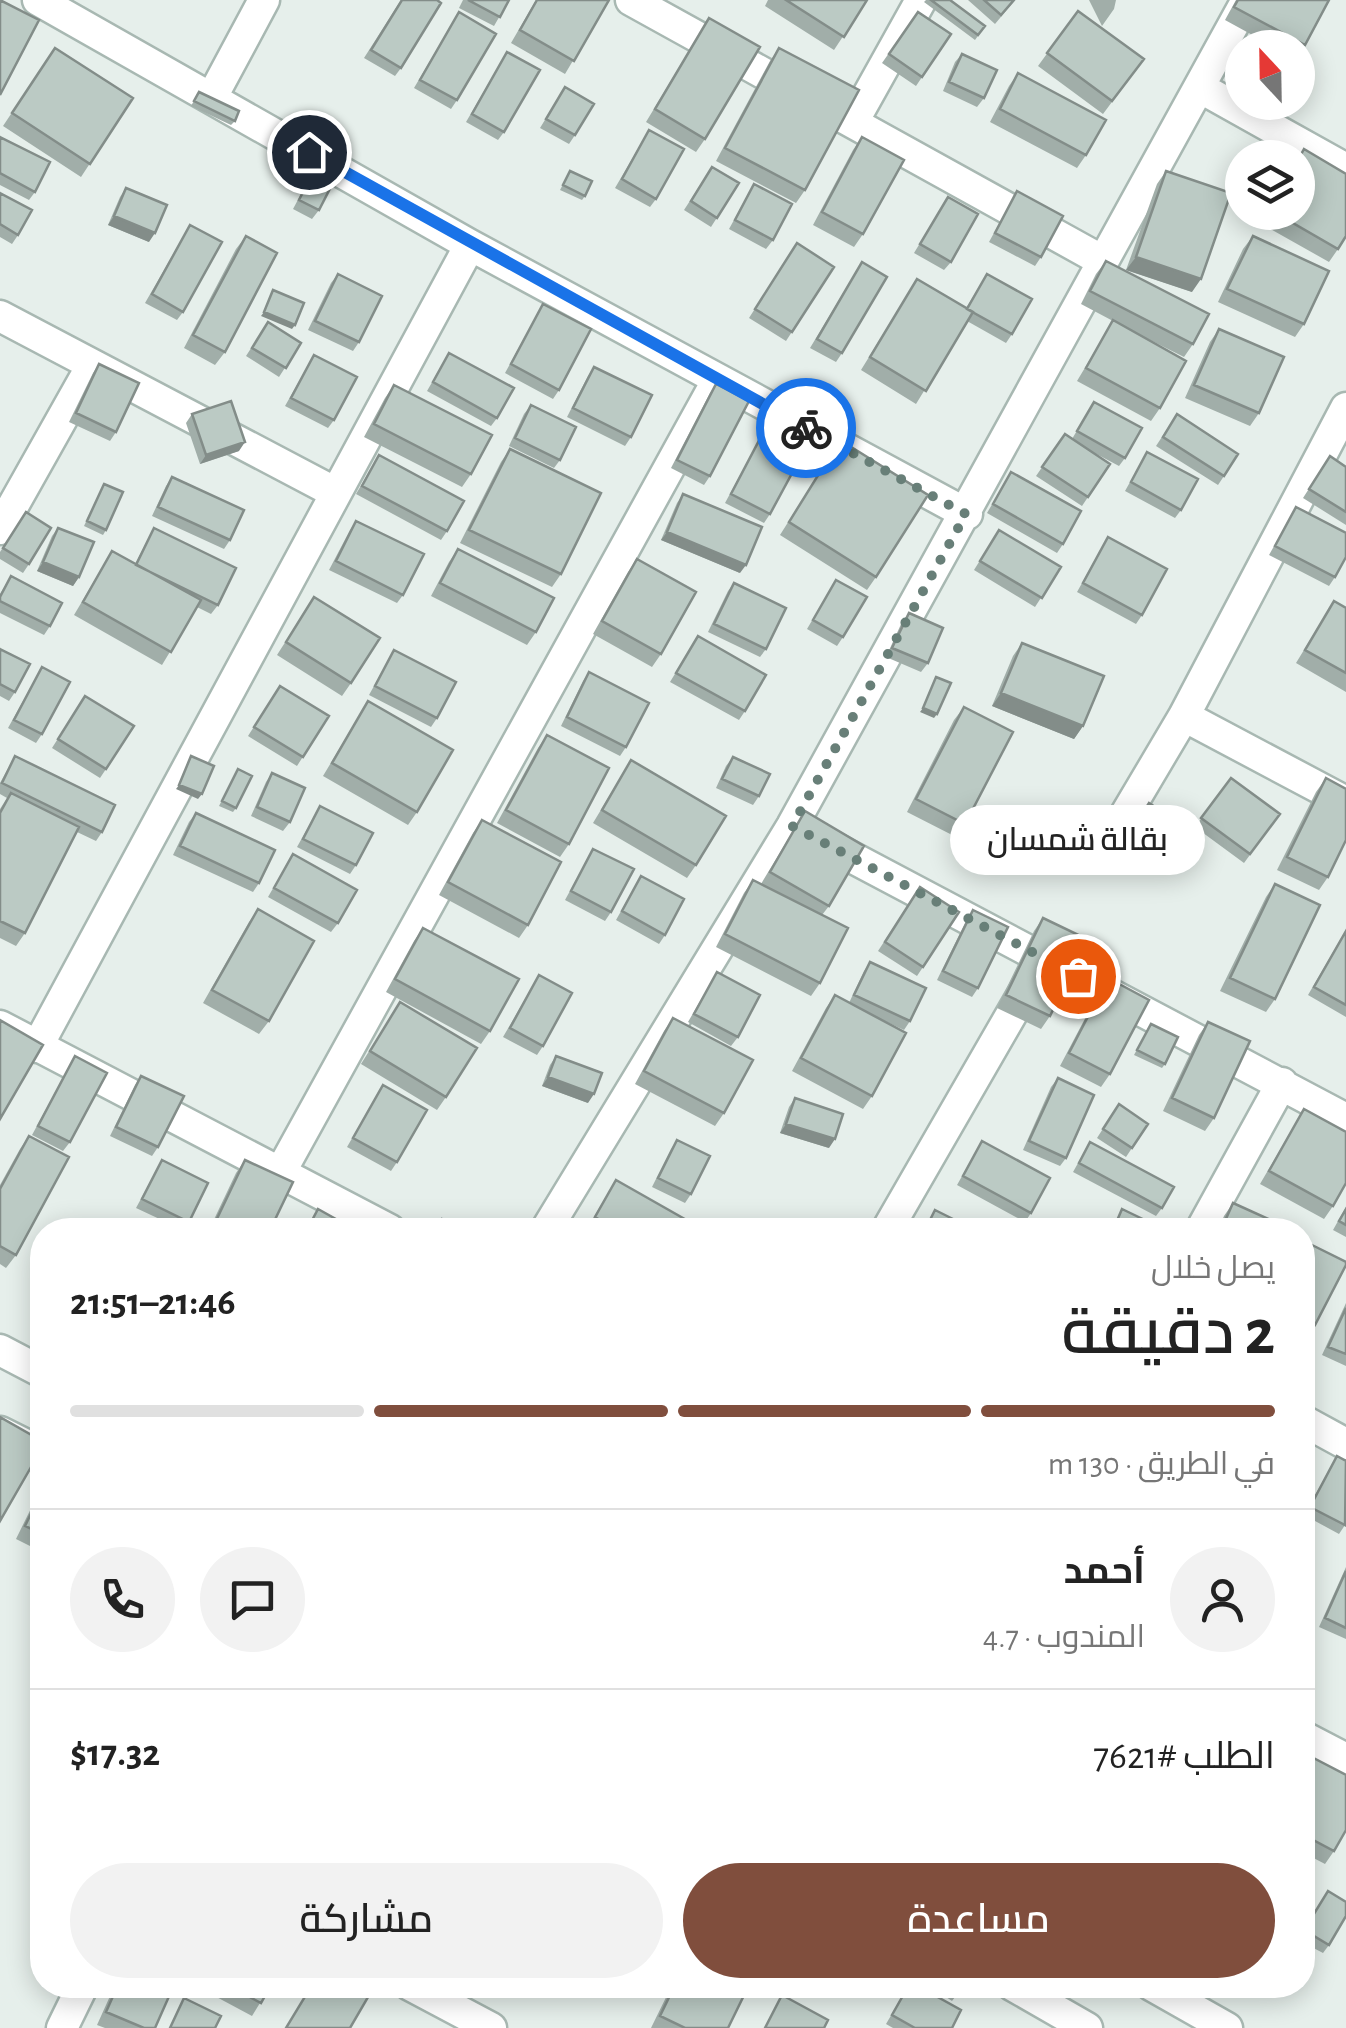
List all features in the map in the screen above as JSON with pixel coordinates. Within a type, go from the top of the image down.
[{"type":"street","points":[[38,0],[470,245],[966,514]]},
{"type":"street","points":[[212,97],[264,0]]},
{"type":"street","points":[[631,0],[1101,260]]},
{"type":"street","points":[[854,122],[921,0]]},
{"type":"street","points":[[553,1218],[792,826],[1247,0]]},
{"type":"street","points":[[1199,87],[1346,169]]},
{"type":"street","points":[[37,1047],[470,245]]},
{"type":"street","points":[[0,316],[336,494]]},
{"type":"street","points":[[0,529],[91,367]]},
{"type":"street","points":[[280,1173],[717,380]]},
{"type":"street","points":[[1120,824],[1184,716],[1346,408]]},
{"type":"street","points":[[1311,472],[1346,492]]},
{"type":"street","points":[[1184,716],[1346,802]]},
{"type":"street","points":[[792,826],[1346,1119]]},
{"type":"street","points":[[894,1218],[1044,958]]},
{"type":"street","points":[[0,1026],[367,1218]]},
{"type":"street","points":[[1208,1218],[1282,1083]]},
{"type":"street","points":[[0,1350],[30,1366]]},
{"type":"street","points":[[1315,1427],[1346,1444]]},
{"type":"street","points":[[0,1432],[30,1447]]},
{"type":"street","points":[[1315,1743],[1346,1760]]},
{"type":"street","points":[[62,2028],[77,1998]]},
{"type":"street","points":[[434,1998],[491,2028]]},
{"type":"street","points":[[1035,1998],[1087,2028]]},
{"type":"street","points":[[1175,1998],[1227,2028]]},
{"type":"building","points":[[0,0],[39,20],[0,95]]},
{"type":"building","points":[[402,0],[441,3],[401,68],[371,50]]},
{"type":"building","points":[[468,0],[509,0],[500,17]]},
{"type":"building","points":[[537,0],[609,0],[574,61],[520,30]]},
{"type":"building","points":[[786,0],[867,0],[844,37]]},
{"type":"building","points":[[931,0],[950,0],[985,26],[978,35]]},
{"type":"building","points":[[984,0],[1014,0],[1001,15]]},
{"type":"building","points":[[1238,0],[1329,0],[1313,30],[1277,30],[1234,7]]},
{"type":"building","points":[[1078,11],[1144,59],[1112,101],[1047,53]]},
{"type":"building","points":[[459,12],[496,34],[457,100],[420,80]]},
{"type":"building","points":[[918,12],[951,34],[922,77],[889,54]]},
{"type":"building","points":[[709,18],[760,47],[705,139],[655,109]]},
{"type":"building","points":[[55,48],[133,98],[90,164],[12,113]]},
{"type":"building","points":[[779,48],[859,90],[805,190],[725,148]]},
{"type":"building","points":[[507,52],[540,70],[504,132],[472,114]]},
{"type":"building","points":[[962,54],[997,70],[984,98],[949,82]]},
{"type":"building","points":[[1018,73],[1106,120],[1086,155],[1000,109]]},
{"type":"building","points":[[565,87],[594,104],[575,135],[546,119]]},
{"type":"building","points":[[199,92],[239,111],[235,121],[194,101]]},
{"type":"building","points":[[649,130],[684,149],[656,199],[622,179]]},
{"type":"building","points":[[0,137],[50,162],[35,192],[0,173]]},
{"type":"building","points":[[862,137],[904,160],[863,234],[822,212]]},
{"type":"building","points":[[1315,156],[1346,174],[1346,236],[1338,249],[1305,230],[1315,230]]},
{"type":"building","points":[[321,157],[341,167],[319,210],[299,200]]},
{"type":"building","points":[[712,167],[739,183],[717,218],[691,201]]},
{"type":"building","points":[[570,171],[592,181],[585,196],[563,185]]},
{"type":"building","points":[[1166,171],[1225,191],[1225,210],[1201,279],[1136,257]]},
{"type":"building","points":[[754,184],[792,204],[773,240],[735,220]]},
{"type":"building","points":[[126,188],[167,205],[155,233],[114,216]]},
{"type":"building","points":[[1017,191],[1063,216],[1041,257],[995,233]]},
{"type":"building","points":[[0,193],[32,210],[18,235],[0,224]]},
{"type":"building","points":[[948,197],[978,214],[951,262],[920,244]]},
{"type":"building","points":[[190,225],[222,242],[183,312],[152,294]]},
{"type":"building","points":[[246,236],[277,253],[225,352],[193,335]]},
{"type":"building","points":[[1253,236],[1329,271],[1304,324],[1227,289]]},
{"type":"building","points":[[797,243],[834,267],[792,332],[755,309]]},
{"type":"building","points":[[1106,261],[1209,314],[1193,344],[1090,291]]},
{"type":"building","points":[[862,262],[887,277],[842,353],[817,339]]},
{"type":"building","points":[[338,274],[382,296],[359,342],[315,321]]},
{"type":"building","points":[[987,274],[1032,299],[1012,334],[967,309]]},
{"type":"building","points":[[917,279],[973,312],[926,391],[870,357]]},
{"type":"building","points":[[273,290],[304,303],[295,325],[264,312]]},
{"type":"building","points":[[543,304],[591,329],[559,390],[511,364]]},
{"type":"building","points":[[1113,320],[1186,361],[1160,408],[1086,368]]},
{"type":"building","points":[[268,322],[301,343],[286,368],[252,348]]},
{"type":"building","points":[[1219,329],[1284,357],[1259,413],[1194,385]]},
{"type":"building","points":[[449,353],[514,388],[497,418],[433,382]]},
{"type":"building","points":[[314,355],[357,377],[334,420],[291,398]]},
{"type":"building","points":[[99,364],[139,383],[116,432],[76,413]]},
{"type":"building","points":[[594,367],[652,395],[631,437],[573,408]]},
{"type":"building","points":[[716,384],[749,401],[710,476],[677,460]]},
{"type":"building","points":[[394,385],[492,435],[471,474],[374,424]]},
{"type":"building","points":[[231,401],[245,442],[206,455],[192,414]]},
{"type":"building","points":[[1094,402],[1142,428],[1125,458],[1077,431]]},
{"type":"building","points":[[531,405],[576,427],[560,460],[515,438]]},
{"type":"building","points":[[1177,414],[1238,454],[1224,476],[1163,437]]},
{"type":"building","points":[[764,431],[804,451],[770,514],[731,494]]},
{"type":"building","points":[[1065,434],[1110,464],[1088,497],[1042,467]]},
{"type":"building","points":[[840,440],[928,495],[876,577],[789,522]]},
{"type":"building","points":[[510,449],[601,493],[561,574],[469,530]]},
{"type":"building","points":[[1147,452],[1198,479],[1181,510],[1131,482]]},
{"type":"building","points":[[379,455],[464,501],[447,531],[362,486]]},
{"type":"building","points":[[1330,456],[1346,467],[1346,512],[1309,489]]},
{"type":"building","points":[[1011,472],[1081,511],[1063,544],[993,504]]},
{"type":"building","points":[[172,477],[244,510],[230,540],[158,507]]},
{"type":"building","points":[[104,484],[123,492],[106,530],[87,521]]},
{"type":"building","points":[[683,494],[762,527],[746,565],[667,532]]},
{"type":"building","points":[[1296,507],[1346,533],[1346,557],[1335,577],[1275,546]]},
{"type":"building","points":[[26,512],[51,528],[29,564],[3,548]]},
{"type":"building","points":[[356,521],[424,554],[403,595],[336,561]]},
{"type":"building","points":[[58,528],[94,542],[79,577],[43,562]]},
{"type":"building","points":[[154,528],[236,568],[218,605],[136,565]]},
{"type":"building","points":[[999,530],[1061,567],[1042,598],[980,561]]},
{"type":"building","points":[[1108,537],[1167,569],[1142,615],[1083,583]]},
{"type":"building","points":[[458,549],[554,598],[536,632],[440,583]]},
{"type":"building","points":[[112,551],[201,600],[171,652],[83,602]]},
{"type":"building","points":[[637,559],[696,592],[661,654],[602,621]]},
{"type":"building","points":[[11,576],[62,603],[50,626],[0,601]]},
{"type":"building","points":[[836,580],[867,597],[843,637],[813,620]]},
{"type":"building","points":[[734,583],[786,608],[766,649],[714,624]]},
{"type":"building","points":[[314,597],[380,638],[351,683],[286,642]]},
{"type":"building","points":[[1334,601],[1346,608],[1346,673],[1305,650]]},
{"type":"building","points":[[909,613],[943,628],[928,663],[892,648]]},
{"type":"building","points":[[698,636],[766,675],[745,711],[676,673]]},
{"type":"building","points":[[1022,643],[1104,676],[1083,726],[1001,693]]},
{"type":"building","points":[[0,649],[30,664],[15,692],[0,684]]},
{"type":"building","points":[[394,650],[456,682],[437,718],[375,686]]},
{"type":"building","points":[[42,667],[70,682],[42,734],[14,720]]},
{"type":"building","points":[[589,672],[649,703],[626,747],[567,717]]},
{"type":"building","points":[[936,677],[951,683],[937,714],[923,708]]},
{"type":"building","points":[[280,686],[329,716],[303,757],[254,727]]},
{"type":"building","points":[[85,696],[134,726],[106,769],[58,739]]},
{"type":"building","points":[[368,701],[453,750],[417,812],[332,763]]},
{"type":"building","points":[[964,707],[1013,732],[965,824],[916,799]]},
{"type":"building","points":[[547,735],[609,768],[569,844],[506,810]]},
{"type":"building","points":[[15,756],[115,805],[102,832],[2,783]]},
{"type":"building","points":[[191,756],[214,766],[202,794],[179,785]]},
{"type":"building","points":[[733,757],[770,774],[759,796],[722,779]]},
{"type":"building","points":[[631,760],[726,816],[696,865],[602,810]]},
{"type":"building","points":[[238,769],[252,776],[236,808],[222,801]]},
{"type":"building","points":[[272,773],[305,788],[290,822],[257,807]]},
{"type":"building","points":[[1231,778],[1280,814],[1250,854],[1201,818]]},
{"type":"building","points":[[1326,778],[1346,789],[1346,840],[1328,877],[1287,857]]},
{"type":"building","points":[[11,793],[79,827],[25,933],[0,921],[0,813]]},
{"type":"building","points":[[1149,803],[1194,832],[1173,864],[1128,836]]},
{"type":"building","points":[[320,806],[373,833],[356,865],[303,839]]},
{"type":"building","points":[[805,811],[864,846],[829,906],[770,872]]},
{"type":"building","points":[[196,813],[275,850],[259,883],[180,846]]},
{"type":"building","points":[[482,820],[561,862],[528,925],[448,882]]},
{"type":"building","points":[[593,849],[634,869],[611,912],[571,891]]},
{"type":"building","points":[[293,854],[357,890],[338,923],[274,888]]},
{"type":"building","points":[[641,876],[684,899],[665,935],[622,911]]},
{"type":"building","points":[[753,880],[848,928],[820,983],[725,934]]},
{"type":"building","points":[[1275,884],[1320,905],[1275,999],[1230,978]]},
{"type":"building","points":[[920,887],[959,912],[923,967],[885,942]]},
{"type":"building","points":[[258,909],[314,941],[269,1021],[212,990]]},
{"type":"building","points":[[973,910],[1008,927],[978,988],[943,971]]},
{"type":"building","points":[[1043,918],[1087,939],[1050,1016],[1006,995]]},
{"type":"building","points":[[423,928],[519,979],[490,1031],[395,979]]},
{"type":"building","points":[[1346,931],[1346,1005],[1314,987]]},
{"type":"building","points":[[870,962],[926,988],[910,1021],[854,995]]},
{"type":"building","points":[[717,972],[760,995],[738,1037],[694,1014]]},
{"type":"building","points":[[539,975],[572,993],[543,1046],[510,1028]]},
{"type":"building","points":[[1108,978],[1149,1000],[1110,1074],[1069,1053]]},
{"type":"building","points":[[835,995],[906,1033],[872,1096],[801,1058]]},
{"type":"building","points":[[400,1002],[477,1048],[446,1097],[370,1051]]},
{"type":"building","points":[[673,1018],[753,1060],[724,1113],[644,1071]]},
{"type":"building","points":[[0,1020],[43,1045],[0,1119]]},
{"type":"building","points":[[1208,1022],[1250,1041],[1214,1118],[1172,1098]]},
{"type":"building","points":[[1151,1024],[1178,1037],[1165,1064],[1137,1050]]},
{"type":"building","points":[[75,1056],[107,1073],[70,1142],[38,1126]]},
{"type":"building","points":[[556,1056],[602,1073],[594,1094],[548,1077]]},
{"type":"building","points":[[141,1076],[184,1096],[158,1147],[116,1127]]},
{"type":"building","points":[[1058,1078],[1094,1095],[1066,1158],[1029,1141]]},
{"type":"building","points":[[383,1085],[427,1110],[397,1162],[353,1138]]},
{"type":"building","points":[[795,1098],[843,1114],[835,1139],[786,1124]]},
{"type":"building","points":[[1119,1104],[1148,1124],[1132,1148],[1103,1129]]},
{"type":"building","points":[[1304,1109],[1346,1132],[1346,1183],[1333,1206],[1269,1171]]},
{"type":"building","points":[[29,1136],[69,1157],[36,1218],[30,1218],[30,1229],[16,1255],[0,1246],[0,1189]]},
{"type":"building","points":[[677,1140],[710,1156],[691,1194],[658,1178]]},
{"type":"building","points":[[982,1141],[1050,1178],[1031,1213],[963,1176]]},
{"type":"building","points":[[1090,1142],[1174,1187],[1162,1208],[1079,1163]]},
{"type":"building","points":[[162,1160],[208,1183],[191,1218],[181,1218],[142,1199]]},
{"type":"building","points":[[245,1160],[293,1182],[276,1218],[217,1218]]},
{"type":"building","points":[[616,1180],[683,1218],[597,1218]]},
{"type":"building","points":[[1233,1203],[1266,1218],[1226,1218]]},
{"type":"building","points":[[318,1209],[334,1218],[313,1218]]},
{"type":"building","points":[[1122,1209],[1141,1218],[1118,1218]]},
{"type":"building","points":[[935,1210],[951,1218],[931,1218]]},
{"type":"building","points":[[1315,1246],[1346,1265],[1315,1325]]},
{"type":"building","points":[[1346,1308],[1346,1354],[1328,1347]]},
{"type":"building","points":[[0,1417],[30,1434],[30,1469],[0,1521]]},
{"type":"building","points":[[1337,1456],[1346,1461],[1345,1525],[1315,1510],[1315,1498]]},
{"type":"building","points":[[1346,1571],[1346,1628],[1325,1618]]},
{"type":"building","points":[[1315,1759],[1346,1775],[1346,1830],[1334,1851],[1315,1841]]},
{"type":"building","points":[[1328,1891],[1346,1902],[1346,1916],[1329,1945],[1315,1937],[1315,1912]]},
{"type":"building","points":[[112,1998],[168,1998],[155,2028],[144,2028],[106,2012]]},
{"type":"building","points":[[184,1998],[221,2016],[215,2028],[170,2028]]},
{"type":"building","points":[[304,1998],[368,1998],[350,2028],[286,2028]]},
{"type":"building","points":[[669,1998],[743,1998],[728,2028],[685,2028],[660,2016]]},
{"type":"building","points":[[780,1998],[828,2020],[824,2028],[765,2028]]},
{"type":"building","points":[[902,1998],[939,1998],[961,2010],[952,2028],[915,2028],[892,2015]]},
{"type":"way so far","points":[[806,428],[966,514],[792,826],[1078,976]]},
{"type":"place","name":"بقالة شمسان","points":[[1078,976]]},
{"type":"route","points":[[309,152],[470,245],[806,428]]}]
